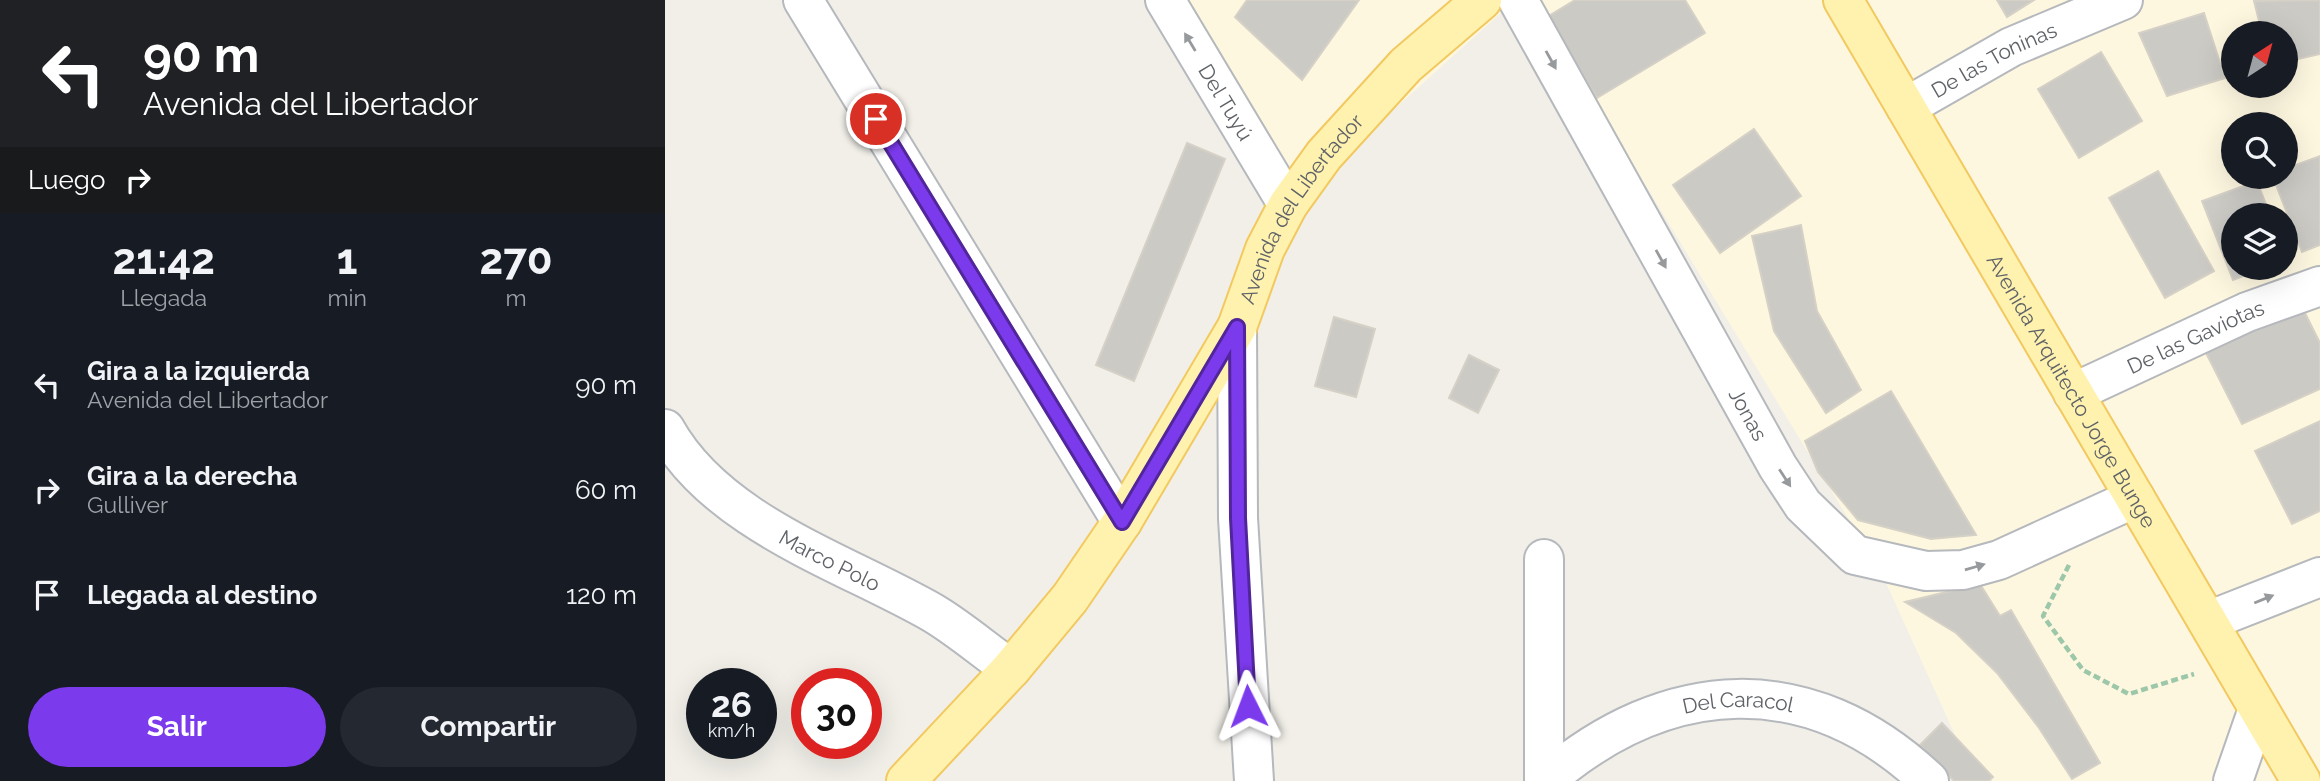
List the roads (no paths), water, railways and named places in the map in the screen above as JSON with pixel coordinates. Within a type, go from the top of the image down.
[{"type":"main road","name":"Avenida del Libertador","points":[[906,781],[1011,669],[1070,598],[1122,522],[1237,327],[1265,249],[1288,205],[1324,155],[1365,106],[1406,65],[1482,0]]},
{"type":"main road","name":"Avenida Arquitecto Jorge Bunge","points":[[1843,0],[2301,781]]},
{"type":"street","points":[[803,0],[1122,522]]},
{"type":"street","name":"Del Tuyú","points":[[1165,0],[1288,205]]},
{"type":"street","name":"Jonas","points":[[1518,0],[1778,467],[1803,505],[1827,532],[1855,555],[1887,565],[1926,571],[1963,570],[1999,560],[2135,498]]},
{"type":"street","name":"De las Toninas","points":[[1906,107],[2011,47],[2123,0]]},
{"type":"street","name":"De las Gaviotas","points":[[2073,393],[2248,312],[2320,286]]},
{"type":"street","points":[[1237,327],[1238,518],[1254,781]]},
{"type":"street","name":"Marco Polo","points":[[665,429],[698,476],[738,507],[935,614],[1011,669]]},
{"type":"street","points":[[1544,559],[1545,781]]},
{"type":"street","points":[[2207,621],[2320,577]]},
{"type":"street","name":"Del Caracol","points":[[1545,781],[1568,761],[1622,729],[1682,708],[1715,700],[1748,697],[1784,700],[1822,711],[1897,753],[1929,781]]},
{"type":"street","points":[[2233,781],[2258,709]]}]
